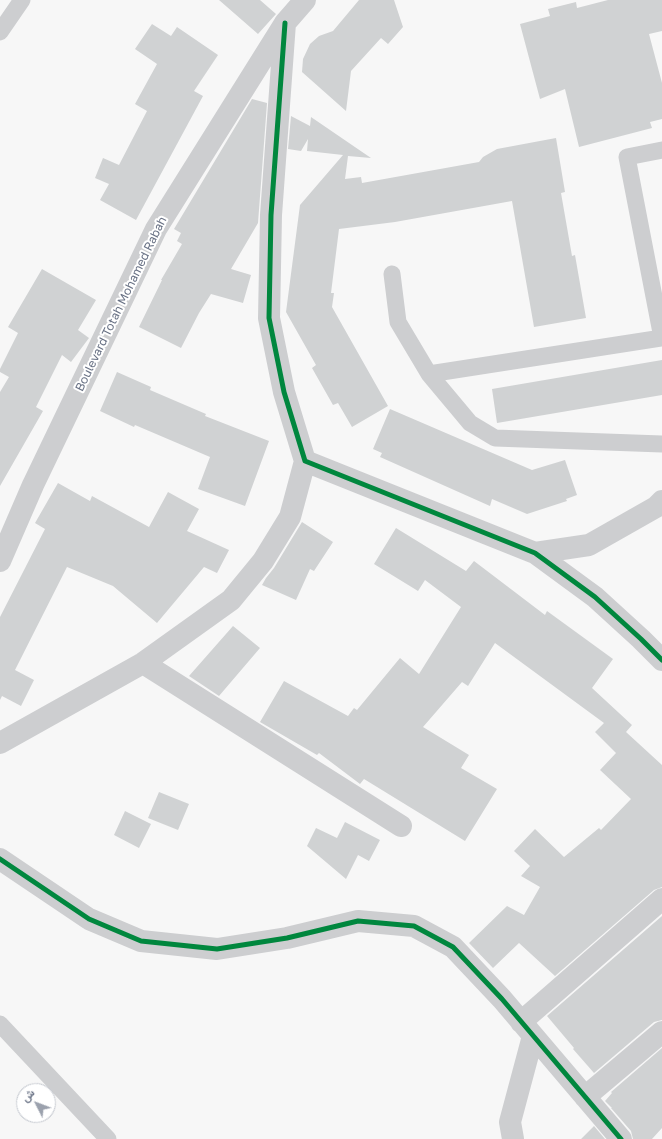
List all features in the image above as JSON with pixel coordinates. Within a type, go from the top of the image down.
[{"type":"street","name":"Boulevard Totah Mohamed Rabah","points":[[0,561],[32,485],[156,229],[285,23],[305,0]]},
{"type":"street","points":[[0,743],[143,663],[231,600],[263,562],[290,517],[305,461],[284,392],[269,318],[271,215],[285,23]]},
{"type":"street","points":[[305,461],[535,553],[595,597],[662,660]]},
{"type":"street","points":[[535,553],[589,545],[660,507]]},
{"type":"street","points":[[143,663],[401,826]]},
{"type":"street","points":[[2,865],[89,919],[141,941],[217,949],[287,938],[358,921],[414,926],[453,947],[502,999],[621,1139]]},
{"type":"street","points":[[513,1139],[510,1122],[527,1029],[662,899]]},
{"type":"street","points":[[585,1097],[662,1032]]},
{"type":"lane","points":[[0,32],[21,0]]},
{"type":"lane","points":[[429,374],[662,338],[628,157],[662,150]]},
{"type":"lane","points":[[392,274],[398,322],[429,374],[470,423],[495,438],[662,444]]},
{"type":"lane","points":[[0,1024],[108,1139]]},
{"type":"building","points":[[219,0],[260,0],[276,14],[258,34]]},
{"type":"building","points":[[359,0],[394,0],[403,27],[388,44],[381,38],[351,71],[346,111],[302,72],[303,59],[310,44],[319,36],[333,31]]},
{"type":"building","points":[[608,0],[662,0],[662,31],[649,34],[662,83],[662,119],[650,122],[652,128],[579,147],[565,89],[540,99],[520,24],[550,16],[548,9],[576,2],[577,8]]},
{"type":"building","points":[[152,24],[171,36],[177,27],[218,55],[194,91],[203,96],[136,220],[100,200],[109,184],[95,178],[103,158],[119,165],[147,111],[135,104],[157,64],[135,49]]},
{"type":"building","points":[[252,99],[267,103],[258,223],[231,269],[251,275],[243,303],[211,294],[199,313],[181,348],[139,327],[161,280],[182,244],[177,241],[181,233],[174,229]]},
{"type":"building","points":[[291,116],[310,126],[311,117],[371,158],[348,156],[345,179],[361,177],[362,183],[479,162],[483,157],[497,149],[556,138],[565,192],[561,193],[572,256],[575,255],[586,318],[534,327],[512,201],[395,222],[339,229],[331,293],[334,293],[332,307],[388,406],[352,427],[338,403],[333,405],[312,368],[316,365],[286,312],[300,205],[343,155],[307,151],[308,139],[301,151],[288,149]]},
{"type":"building","points":[[42,269],[96,300],[78,330],[89,338],[71,362],[62,355],[36,407],[43,411],[0,486],[0,392],[9,377],[0,372],[0,369],[18,333],[8,327]]},
{"type":"building","points":[[662,360],[662,395],[497,423],[492,389]]},
{"type":"building","points":[[117,372],[151,387],[150,390],[206,414],[205,416],[269,441],[245,506],[198,489],[210,457],[135,425],[134,427],[100,411]]},
{"type":"building","points":[[390,409],[532,470],[565,460],[577,495],[566,499],[567,501],[527,514],[492,499],[490,506],[380,457],[382,453],[373,449]]},
{"type":"building","points":[[58,483],[90,501],[92,496],[149,527],[168,492],[199,509],[187,531],[229,550],[217,573],[204,567],[157,623],[113,586],[67,567],[15,670],[34,680],[21,706],[2,696],[0,700],[0,617],[45,529],[35,523]]},
{"type":"building","points":[[302,522],[333,542],[314,571],[310,569],[296,600],[262,585]]},
{"type":"building","points":[[396,528],[466,571],[474,561],[545,615],[547,611],[613,659],[592,688],[632,725],[626,732],[662,765],[662,887],[654,890],[555,976],[519,943],[493,968],[469,943],[507,906],[524,915],[540,887],[521,876],[530,866],[514,851],[535,829],[564,857],[599,828],[601,830],[631,799],[600,770],[616,753],[595,732],[604,723],[495,643],[468,686],[462,682],[423,727],[469,755],[461,768],[497,789],[465,841],[364,779],[360,784],[319,753],[317,755],[260,722],[284,681],[348,716],[354,708],[357,710],[400,658],[419,674],[461,607],[425,580],[418,591],[374,564]]},
{"type":"building","points":[[233,626],[260,648],[219,696],[189,676]]},
{"type":"building","points":[[159,792],[189,804],[178,830],[148,818]]},
{"type":"building","points":[[125,811],[151,824],[139,848],[114,835]]},
{"type":"building","points":[[345,822],[380,840],[369,861],[358,855],[346,879],[307,846],[316,828],[337,838]]},
{"type":"building","points":[[662,916],[662,1020],[654,1022],[594,1073],[547,1016]]},
{"type":"building","points":[[662,1048],[662,1128],[652,1139],[633,1139],[631,1131],[605,1101],[612,1093],[611,1092]]},
{"type":"building","points":[[594,1126],[605,1139],[581,1139]]},
{"type":"cycle path","points":[[285,23],[271,215],[269,318],[284,392],[305,461],[535,553],[595,597],[662,660]]},
{"type":"cycle path","points":[[0,859],[89,919],[141,941],[217,949],[287,938],[358,921],[414,926],[453,947],[502,999],[621,1139]]}]
